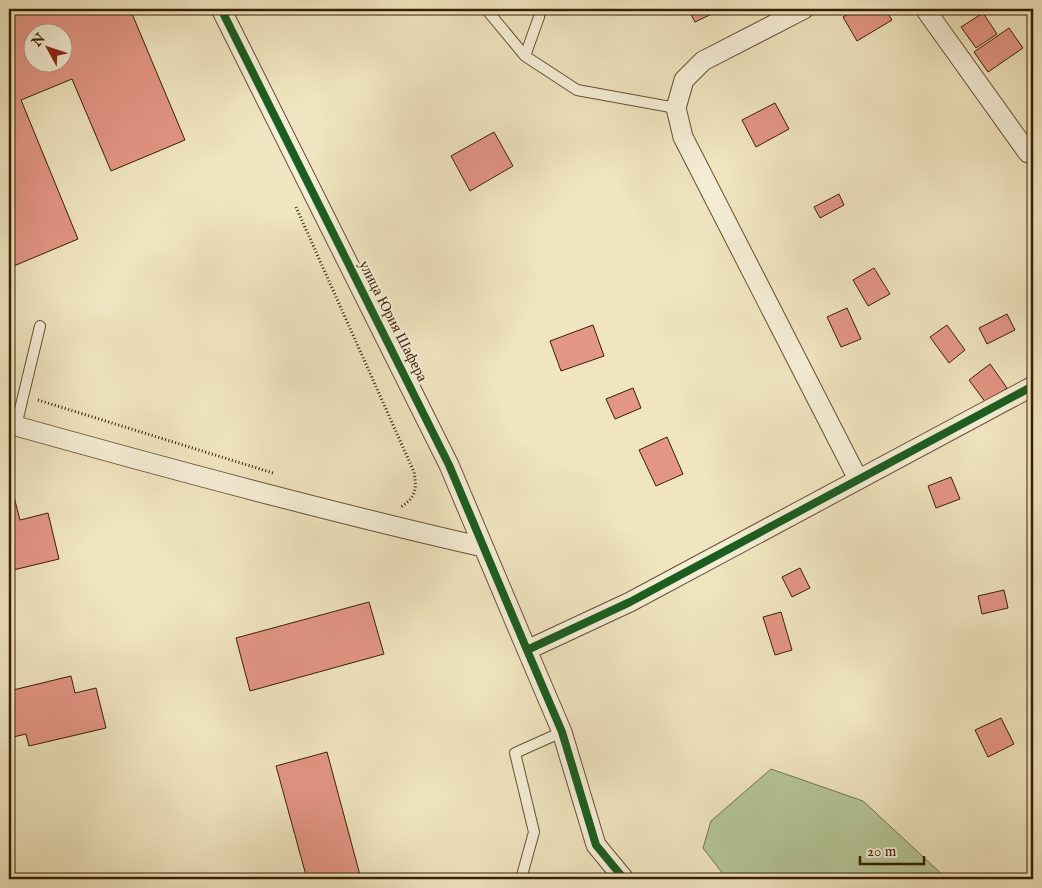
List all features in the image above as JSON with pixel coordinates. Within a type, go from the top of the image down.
[{"type":"street","name":"улица Юрия Шафера","points":[[222,9],[450,465],[562,732],[596,845],[624,879]]},
{"type":"street","points":[[804,9],[703,61],[684,80],[676,108],[683,136],[858,479]]},
{"type":"street","points":[[925,9],[1028,153]]},
{"type":"street","points":[[527,650],[630,602],[1033,386]]},
{"type":"street","points":[[11,427],[378,523],[483,547]]},
{"type":"lane","points":[[486,9],[526,56],[577,90],[676,108]]},
{"type":"lane","points":[[526,56],[540,9]]},
{"type":"lane","points":[[11,427],[23,395],[40,326]]},
{"type":"lane","points":[[521,879],[534,832],[515,753],[562,732]]},
{"type":"path","points":[[292,200],[414,472],[416,485],[412,498],[397,508]]},
{"type":"path","points":[[23,395],[278,474]]},
{"type":"green space","points":[[771,769],[863,801],[947,879],[727,879],[703,848],[711,821]]},
{"type":"building","points":[[9,9],[130,9],[185,140],[111,171],[72,79],[21,100],[78,239],[9,268],[9,163],[13,161],[9,150]]},
{"type":"building","points":[[688,9],[722,9],[695,22]]},
{"type":"building","points":[[857,9],[885,9],[892,20],[857,41],[843,17]]},
{"type":"building","points":[[983,13],[997,34],[976,48],[961,27]]},
{"type":"building","points":[[1009,28],[1023,48],[988,72],[974,52]]},
{"type":"building","points":[[775,103],[789,129],[756,147],[742,120]]},
{"type":"building","points":[[494,132],[513,166],[470,191],[451,156]]},
{"type":"building","points":[[839,194],[844,205],[820,218],[814,207]]},
{"type":"building","points":[[874,268],[890,294],[868,306],[853,280]]},
{"type":"building","points":[[847,308],[861,339],[841,347],[827,317]]},
{"type":"building","points":[[1007,314],[1015,330],[987,344],[979,328]]},
{"type":"building","points":[[593,325],[604,356],[561,371],[550,341]]},
{"type":"building","points":[[947,325],[965,350],[949,363],[930,337]]},
{"type":"building","points":[[990,364],[1007,388],[986,403],[969,380]]},
{"type":"building","points":[[633,388],[641,408],[615,419],[606,399]]},
{"type":"building","points":[[667,437],[683,474],[656,486],[639,450]]},
{"type":"building","points":[[951,477],[960,499],[936,508],[928,486]]},
{"type":"building","points":[[13,493],[20,520],[48,513],[59,559],[9,571],[9,495]]},
{"type":"building","points":[[800,568],[810,588],[792,597],[782,577]]},
{"type":"building","points":[[1004,590],[1008,608],[982,614],[978,596]]},
{"type":"building","points":[[369,602],[384,654],[250,691],[236,638]]},
{"type":"building","points":[[781,612],[792,650],[775,655],[763,617]]},
{"type":"building","points":[[71,676],[75,693],[96,688],[106,728],[29,746],[26,734],[9,738],[9,691]]},
{"type":"building","points":[[1001,718],[1014,744],[988,757],[975,730]]},
{"type":"building","points":[[327,752],[361,879],[307,879],[276,766]]},
{"type":"cycle path","points":[[221,9],[449,465],[527,650]]},
{"type":"cycle path","points":[[624,879],[596,845],[562,732],[527,650],[630,602],[1033,386]]}]
